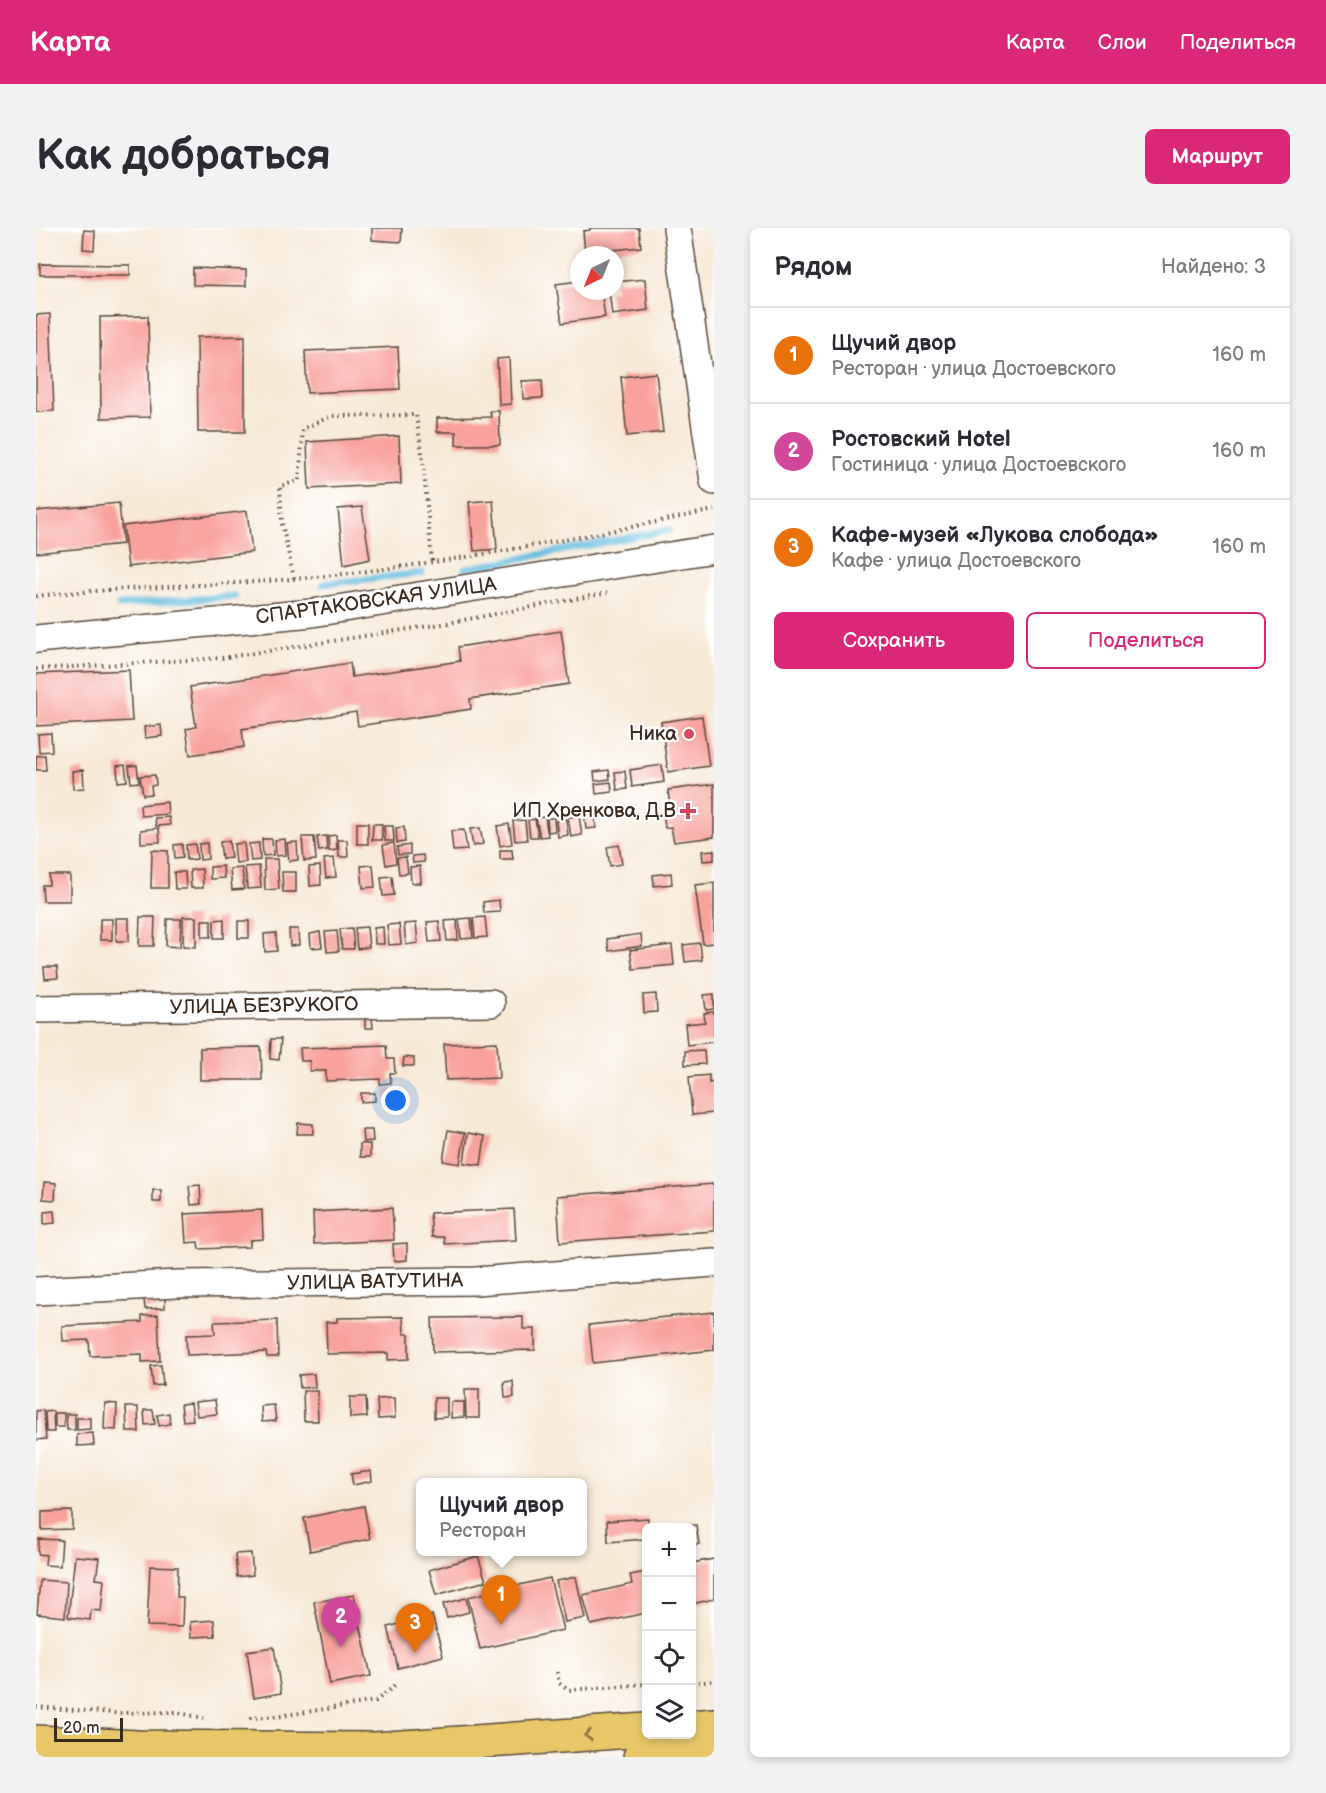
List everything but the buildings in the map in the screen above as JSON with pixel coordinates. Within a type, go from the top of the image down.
[{"type":"highway","points":[[696,1727],[714,1725]]},
{"type":"highway","points":[[36,1743],[138,1747],[374,1749],[642,1730]]},
{"type":"highway","points":[[640,1757],[714,1751]]},
{"type":"street","points":[[677,228],[714,481]]},
{"type":"street","name":"СПАРТАКОВСКАЯ УЛИЦА","points":[[36,639],[312,613],[714,549]]},
{"type":"street","name":"УЛИЦА БЕЗРУКОГО","points":[[36,1009],[491,1003]]},
{"type":"street","name":"УЛИЦА ВАТУТИНА","points":[[36,1291],[177,1284],[476,1281],[714,1263]]},
{"type":"path","points":[[294,578],[282,524],[280,486],[299,481],[303,429],[331,416],[416,415],[423,460],[432,562]]},
{"type":"path","points":[[36,596],[294,578],[432,562],[545,545],[714,510]]},
{"type":"path","points":[[557,1672],[559,1683],[568,1690],[642,1684]]},
{"type":"path","points":[[696,1683],[714,1681]]},
{"type":"path","points":[[246,1719],[282,1716],[376,1701],[398,1683]]},
{"type":"path","points":[[36,1707],[114,1713],[174,1712],[213,1719]]},
{"type":"waterway","points":[[465,569],[669,530]]},
{"type":"waterway","points":[[323,584],[422,573]]},
{"type":"waterway","points":[[119,605],[235,596]]},
{"type":"place","name":"Ника","points":[[689,734]]},
{"type":"place","name":"ИП Хренкова, Д.В","points":[[688,811]]},
{"type":"place","name":"Щучий двор","points":[[501,1625]]},
{"type":"place","name":"Ростовский Hotel","points":[[341,1647]]},
{"type":"place","name":"Кафе-музей «Лукова слобода»","points":[[415,1653]]}]
